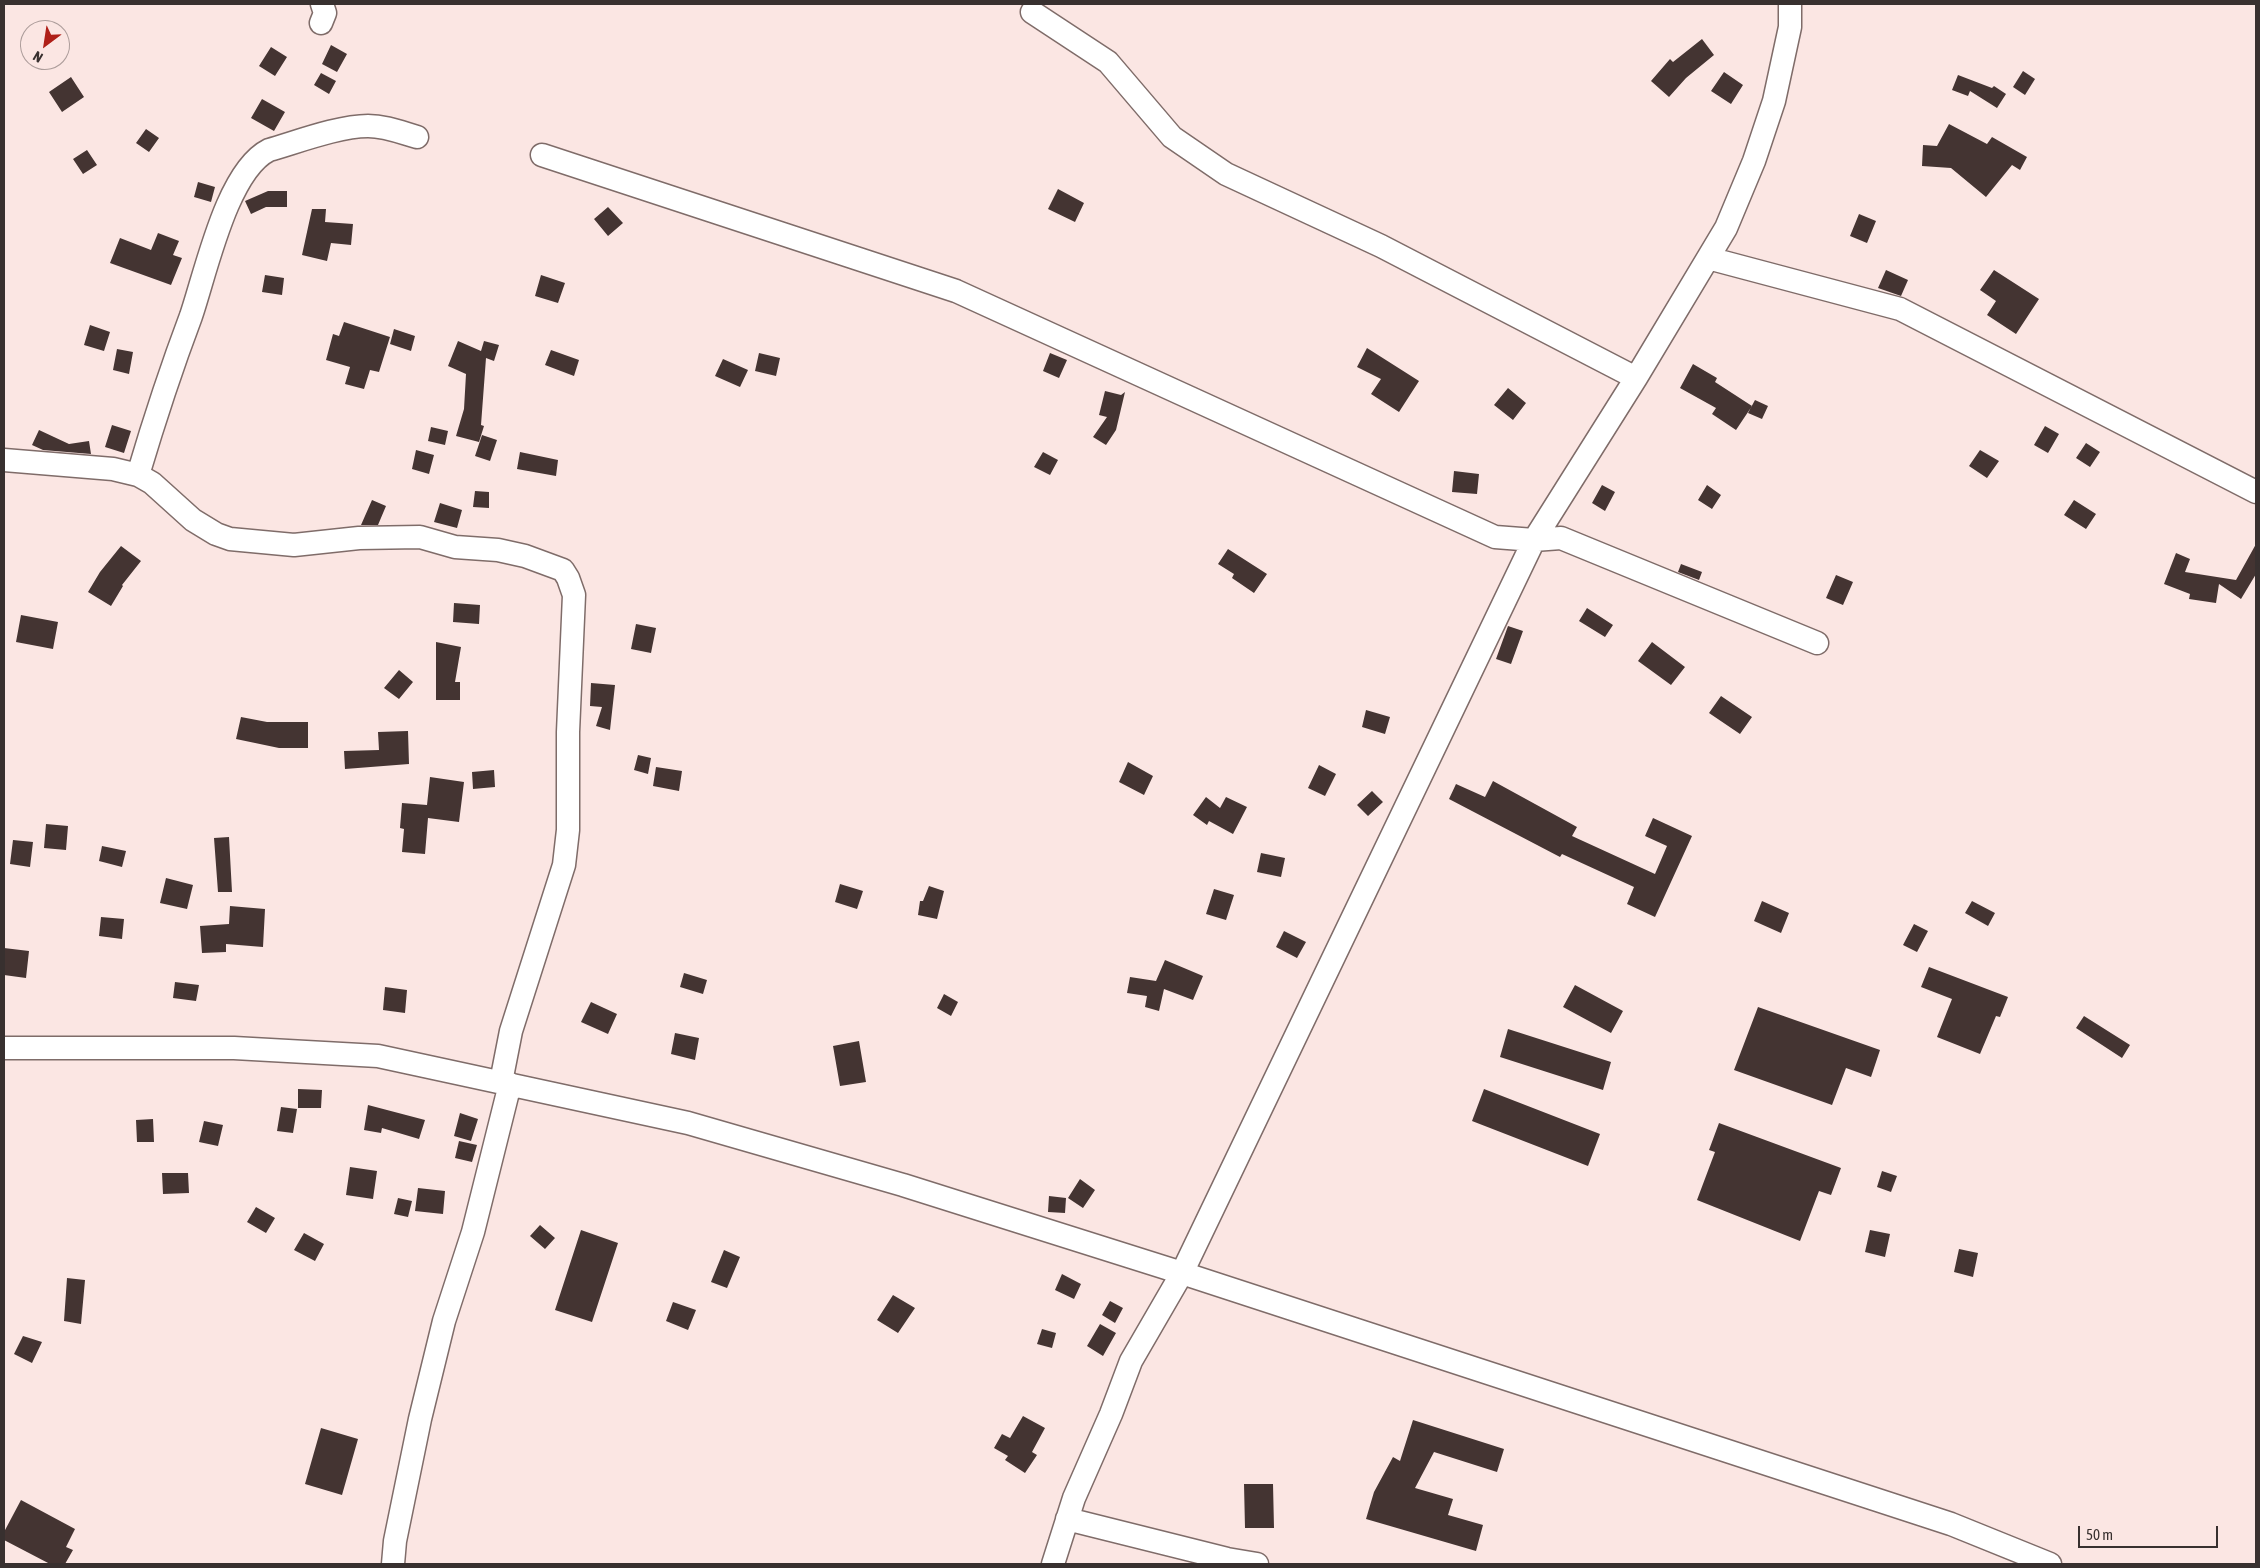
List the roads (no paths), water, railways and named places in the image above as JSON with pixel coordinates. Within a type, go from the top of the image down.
[{"type":"street","points":[[1053,1564],[1074,1498],[1132,1361],[1182,1273],[1534,540],[1636,378],[1726,228],[1763,135],[1774,101],[1790,27],[1790,4]]},
{"type":"street","points":[[1032,12],[1108,62],[1172,138],[1226,174],[1381,246],[1636,378]]},
{"type":"street","points":[[138,475],[161,396],[225,212],[251,164],[269,150],[349,128],[367,126],[386,127],[417,137]]},
{"type":"street","points":[[542,155],[956,291],[1495,537],[1534,540],[1561,538],[1817,643]]},
{"type":"street","points":[[1708,258],[1900,309],[2256,492]]},
{"type":"street","points":[[4,460],[114,469],[138,475],[152,483],[193,520],[216,534],[230,539],[294,545],[359,538],[428,538],[455,547],[498,550],[525,556],[562,570],[568,578],[574,595],[568,732],[568,830],[564,865],[511,1031],[505,1083],[473,1232],[444,1321],[420,1419],[395,1541],[393,1564]]},
{"type":"street","points":[[4,1048],[224,1048],[378,1056],[707,1129],[903,1185],[1182,1273],[1951,1524],[2050,1564]]},
{"type":"street","points":[[1068,1519],[1228,1559],[1257,1564]]}]
